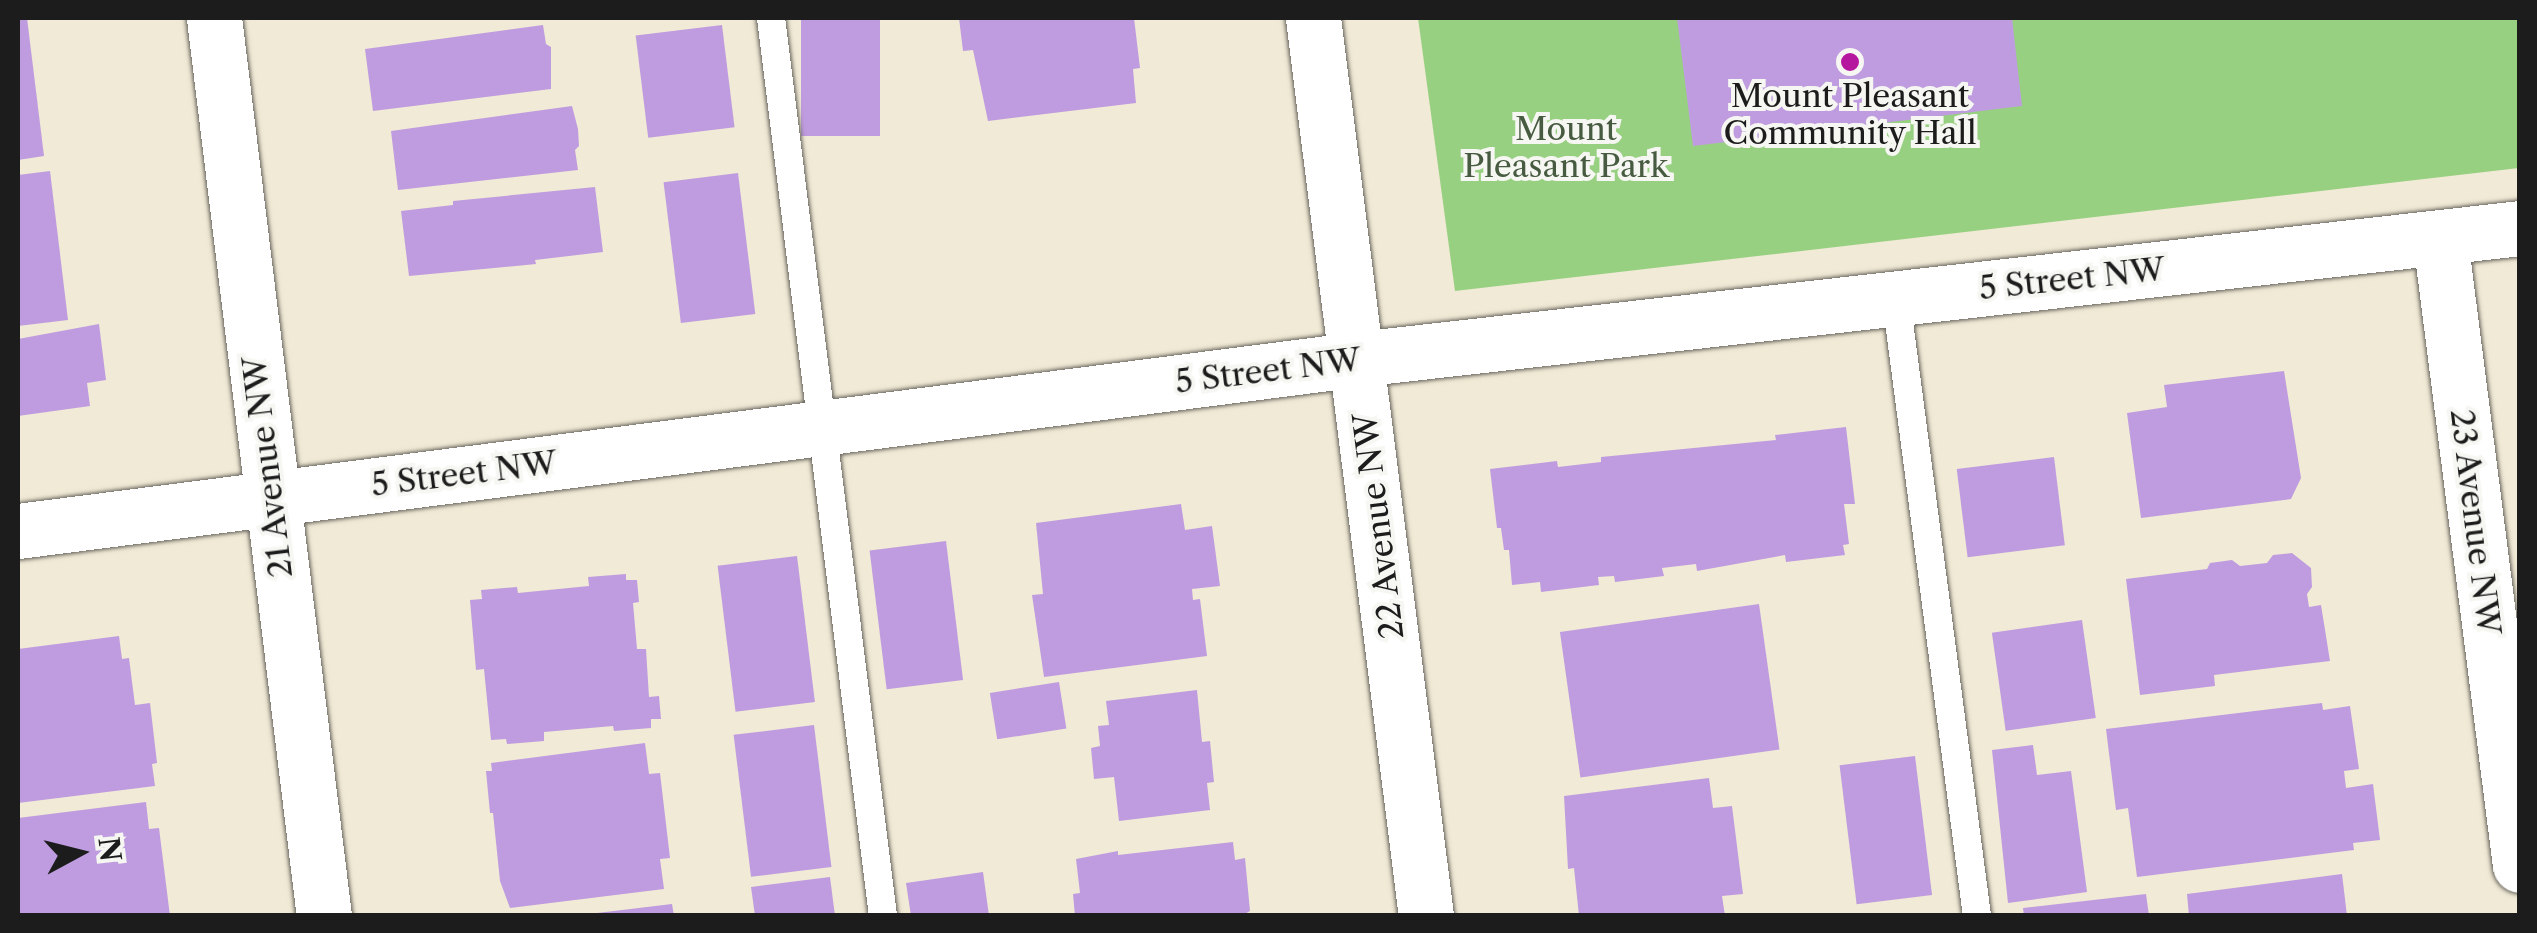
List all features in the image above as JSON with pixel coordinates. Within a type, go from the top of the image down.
[{"type":"street","name":"21 Avenue NW","points":[[214,18],[324,916]]},
{"type":"street","name":"22 Avenue NW","points":[[1313,18],[1426,916]]},
{"type":"street","name":"5 Street NW","points":[[18,530],[1358,359],[2520,228]]},
{"type":"street","name":"23 Avenue NW","points":[[2440,239],[2516,810],[2520,865]]},
{"type":"lane","points":[[772,18],[884,916]]},
{"type":"lane","points":[[1896,299],[1977,916]]},
{"type":"green space","name":"Mount Pleasant Park","points":[[1418,18],[2519,18],[2519,168],[1455,291]]},
{"type":"building","points":[[18,18],[27,18],[44,156],[18,160]]},
{"type":"building","points":[[801,18],[880,18],[880,136],[801,136]]},
{"type":"building","points":[[959,18],[1134,18],[1140,68],[1133,69],[1136,103],[988,121],[973,50],[963,51]]},
{"type":"building","name":"Mount Pleasant Community Hall","points":[[1677,18],[2012,18],[2022,106],[1693,146]]},
{"type":"building","points":[[543,25],[546,44],[551,47],[551,89],[373,111],[365,49]]},
{"type":"building","points":[[722,25],[735,127],[648,138],[636,36]]},
{"type":"building","points":[[572,106],[578,129],[578,170],[398,190],[391,131]]},
{"type":"building","points":[[50,171],[68,320],[18,326],[18,175]]},
{"type":"building","points":[[738,173],[755,314],[681,323],[664,182]]},
{"type":"building","points":[[595,187],[603,252],[535,260],[536,264],[409,276],[401,211],[453,205],[453,201]]},
{"type":"building","points":[[99,324],[106,380],[87,383],[90,406],[18,416],[18,339]]},
{"type":"building","points":[[2284,371],[2301,478],[2291,499],[2141,518],[2127,413],[2167,407],[2164,385]]},
{"type":"building","points":[[1846,427],[1855,504],[1844,504],[1849,544],[1843,545],[1845,555],[1786,562],[1785,555],[1697,571],[1696,564],[1662,568],[1664,576],[1615,582],[1614,576],[1598,577],[1599,585],[1541,592],[1540,582],[1512,585],[1509,550],[1504,550],[1501,528],[1497,528],[1490,469],[1557,461],[1558,467],[1601,462],[1601,457],[1776,440],[1775,435]]},
{"type":"building","points":[[2054,457],[2065,545],[1968,557],[1957,469]]},
{"type":"building","points":[[1181,504],[1185,530],[1212,526],[1220,586],[1192,589],[1193,600],[1200,599],[1207,656],[1044,677],[1032,595],[1043,594],[1036,523]]},
{"type":"building","points":[[946,541],[963,680],[887,689],[870,550]]},
{"type":"building","points":[[2292,553],[2311,568],[2309,607],[2321,605],[2330,661],[2214,675],[2215,686],[2140,695],[2126,579],[2207,569],[2210,563],[2232,560],[2240,566],[2267,563],[2273,555]]},
{"type":"building","points":[[797,556],[815,702],[736,712],[718,566]]},
{"type":"building","points":[[626,574],[626,580],[637,580],[639,602],[633,603],[637,649],[646,649],[649,697],[659,696],[661,719],[651,719],[651,728],[614,731],[613,726],[544,732],[544,741],[507,744],[506,739],[491,740],[484,669],[476,670],[470,600],[482,599],[481,590],[517,587],[518,593],[589,586],[588,577]]},
{"type":"building","points":[[1759,604],[1779,750],[1580,778],[1560,632]]},
{"type":"building","points":[[2082,620],[2096,718],[2006,731],[1992,633]]},
{"type":"building","points":[[119,636],[122,659],[129,658],[135,705],[150,703],[157,763],[152,764],[155,786],[18,803],[18,649]]},
{"type":"building","points":[[1059,682],[1066,728],[997,739],[990,693]]},
{"type":"building","points":[[1197,690],[1202,742],[1210,741],[1214,782],[1207,783],[1210,810],[1119,821],[1114,777],[1094,779],[1091,748],[1100,746],[1098,726],[1109,725],[1106,701]]},
{"type":"building","points":[[2322,703],[2323,710],[2350,706],[2359,769],[2344,771],[2346,788],[2373,784],[2380,840],[2353,843],[2354,850],[2137,877],[2128,808],[2116,810],[2106,729]]},
{"type":"building","points":[[814,725],[831,867],[751,877],[734,735]]},
{"type":"building","points":[[645,743],[649,774],[660,773],[670,858],[660,859],[664,889],[510,908],[500,881],[490,813],[486,771],[492,771],[491,763]]},
{"type":"building","points":[[2033,745],[2037,775],[2071,771],[2087,892],[2008,903],[1992,750]]},
{"type":"building","points":[[1915,756],[1932,895],[1857,904],[1840,765]]},
{"type":"building","points":[[1709,778],[1713,808],[1732,806],[1743,894],[1722,896],[1725,916],[1579,916],[1574,868],[1568,869],[1564,796]]},
{"type":"building","points":[[146,802],[149,829],[159,828],[170,916],[18,916],[18,818]]},
{"type":"building","points":[[1233,842],[1235,860],[1245,858],[1250,911],[1241,916],[1075,916],[1073,894],[1080,893],[1076,859],[1118,851],[1118,855]]},
{"type":"building","points":[[983,872],[989,916],[911,916],[906,883]]},
{"type":"building","points":[[2342,874],[2347,916],[2189,916],[2187,894]]},
{"type":"building","points":[[830,877],[835,916],[755,916],[751,887]]},
{"type":"building","points":[[2146,894],[2149,916],[2024,916],[2023,908]]},
{"type":"building","points":[[672,904],[674,916],[597,916],[597,913]]},
{"type":"place","name":"Mount Pleasant Community Hall","points":[[1850,62]]}]
